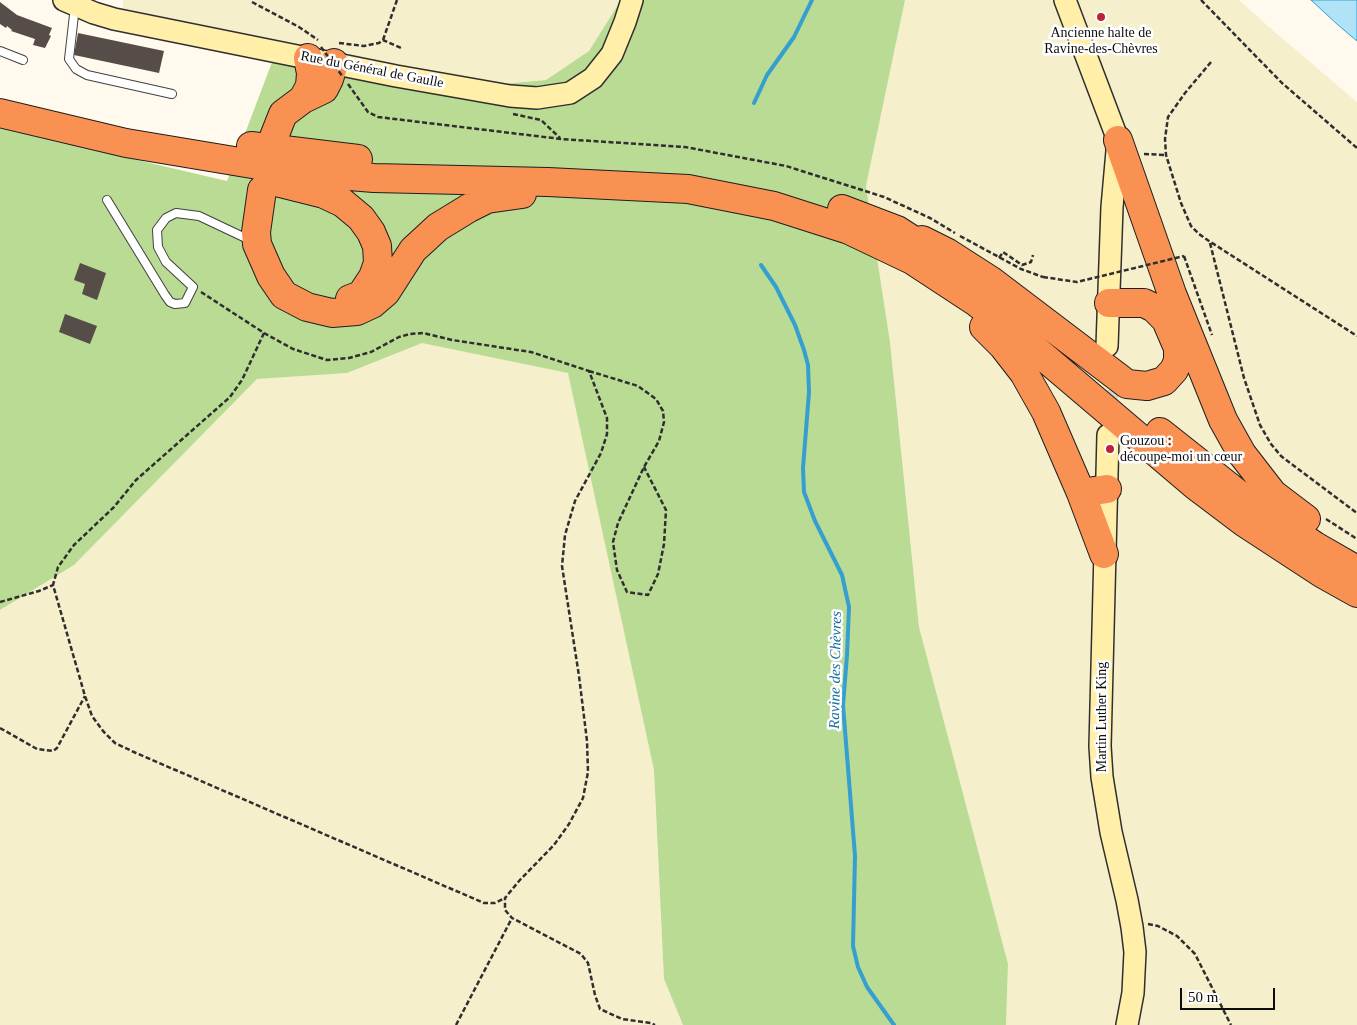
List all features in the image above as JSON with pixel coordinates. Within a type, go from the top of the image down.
[{"type":"highway","points":[[272,142],[283,114],[303,99],[324,89],[329,79],[324,55]]},
{"type":"highway","points":[[0,95],[111,122],[224,143],[382,162],[434,165],[617,166],[713,174],[764,184],[805,196],[924,241],[970,266],[1127,384],[1147,386],[1164,381],[1174,370],[1178,361],[1178,348],[1166,320],[1161,314],[1144,303],[1109,303]]},
{"type":"highway","points":[[0,113],[324,194],[343,203],[361,218],[371,232],[377,246],[378,263],[373,277],[360,295],[342,302],[319,301],[296,293],[271,276]]},
{"type":"highway","points":[[1118,140],[1172,294],[1222,420],[1242,454],[1273,494],[1313,524],[1357,553]]},
{"type":"highway","points":[[126,143],[300,172],[365,178],[548,182],[688,189],[774,206],[849,230],[912,260],[976,302],[1217,502],[1245,523],[1315,569],[1357,593]]},
{"type":"highway","points":[[262,190],[256,232],[257,244],[271,276],[284,295],[307,307],[332,313],[357,311],[372,304],[386,292],[413,250],[438,227],[487,199],[518,194],[547,193],[656,195],[688,189]]},
{"type":"highway","points":[[774,206],[788,215],[887,258],[926,281],[970,314],[1003,346],[1024,373],[1094,491],[1104,554]]},
{"type":"highway","points":[[896,230],[977,283],[1237,493],[1314,546],[1357,570]]},
{"type":"street","name":"Rue du Général de Gaulle","points":[[70,3],[94,14],[114,19],[324,55],[396,76],[510,96],[537,98],[570,93],[593,78],[612,54],[626,22],[632,0]]},
{"type":"street","points":[[1065,0],[1118,140],[1112,207],[1107,346]]},
{"type":"street","points":[[1090,68],[1102,130],[1112,207]]},
{"type":"street","points":[[1094,491],[1108,435]]},
{"type":"street","name":"Martin Luther King","points":[[1104,554],[1100,746],[1102,777],[1110,832],[1131,920],[1135,952],[1133,993],[1127,1025]]},
{"type":"lane","points":[[70,3],[69,59],[76,69],[87,75],[172,94]]},
{"type":"lane","points":[[0,51],[23,60]]},
{"type":"lane","points":[[107,200],[170,302],[179,305],[185,303],[193,287],[166,262],[158,247],[157,230],[166,218],[176,213],[199,216],[257,244]]},
{"type":"path","points":[[324,55],[338,43],[364,46],[379,43],[383,40],[397,0]]},
{"type":"path","points":[[1201,0],[1282,84],[1357,148]]},
{"type":"path","points":[[252,2],[299,27],[328,47],[324,55]]},
{"type":"path","points":[[383,40],[401,48]]},
{"type":"path","points":[[324,55],[368,112],[378,117],[562,139],[685,147],[786,166],[884,197]]},
{"type":"path","points":[[1211,62],[1168,117],[1165,139],[1166,155],[1180,204],[1191,226],[1209,242],[1357,336]]},
{"type":"path","points":[[1209,242],[1244,378],[1260,425],[1271,444],[1281,456],[1357,512]]},
{"type":"path","points":[[999,258],[1003,252],[1022,265],[1031,262],[1033,255]]},
{"type":"path","points":[[1043,277],[1076,282],[1184,256],[1213,339]]},
{"type":"path","points":[[193,287],[264,333],[293,349],[327,360],[349,358],[371,352],[399,337],[423,333],[452,340],[531,352],[638,386],[656,399],[663,411],[664,422],[659,441],[644,467],[618,523],[613,542],[616,570],[627,592],[648,595],[658,574],[664,544],[666,510],[644,467]]},
{"type":"path","points":[[264,333],[242,380],[230,397],[143,474],[114,507],[84,534],[58,567],[53,585],[92,716],[115,743],[484,903],[496,903],[506,898],[519,880],[554,845],[569,824],[583,798],[588,772],[587,741],[562,566],[565,535],[575,501],[601,453],[607,434],[607,418],[588,371]]},
{"type":"path","points":[[0,602],[53,585]]},
{"type":"path","points":[[0,728],[36,749],[53,751],[57,748],[85,696]]},
{"type":"path","points":[[506,898],[506,910],[512,918],[581,954],[588,963],[600,1009],[622,1019],[655,1025]]},
{"type":"path","points":[[456,1025],[512,918]]},
{"type":"path","points":[[1131,920],[1158,926],[1177,936],[1195,954],[1231,1025]]},
{"type":"shaded area","points":[[123,0],[621,0],[589,51],[546,80],[492,85],[123,10]]},
{"type":"shaded area","points":[[905,0],[1239,0],[1357,102],[1357,1025],[1006,1025],[1008,964],[919,627],[890,342],[866,186]]},
{"type":"shaded area","points":[[422,342],[569,373],[654,770],[664,979],[683,1025],[0,1025],[0,610],[74,565],[257,379],[347,373]]},
{"type":"green space","points":[[621,0],[905,0],[866,186],[890,342],[919,627],[1008,964],[1006,1025],[683,1025],[664,979],[654,770],[568,373],[422,343],[347,373],[257,379],[74,565],[0,610],[0,128],[227,181],[280,41],[492,85],[546,80],[589,51]]},
{"type":"water","points":[[1311,0],[1357,0],[1357,41],[1338,25]]},
{"type":"building","points":[[0,2],[17,15],[52,28],[49,35],[51,36],[45,48],[33,45],[35,39],[11,31],[7,26],[6,28],[0,24]]},
{"type":"building","points":[[78,33],[164,51],[159,73],[74,55]]},
{"type":"building","points":[[80,263],[106,273],[97,300],[82,294],[85,284],[74,280]]},
{"type":"building","points":[[65,314],[97,326],[90,344],[59,332]]},
{"type":"waterway","name":"Ravine des Chèvres","points":[[754,103],[767,75],[794,37],[812,0]]},
{"type":"waterway","name":"Ravine des Chèvres","points":[[761,265],[776,287],[795,325],[808,365],[809,392],[803,468],[804,492],[815,521],[842,575],[849,607],[843,705],[855,856],[853,946],[858,967],[867,987],[894,1025]]},
{"type":"tunnel","points":[[1107,358],[1108,423]]},
{"type":"place","name":"Ancienne halte de Ravine-des-Chèvres","points":[[1101,17]]},
{"type":"place","name":"Gouzou : découpe-moi un cœur","points":[[1110,449]]}]
